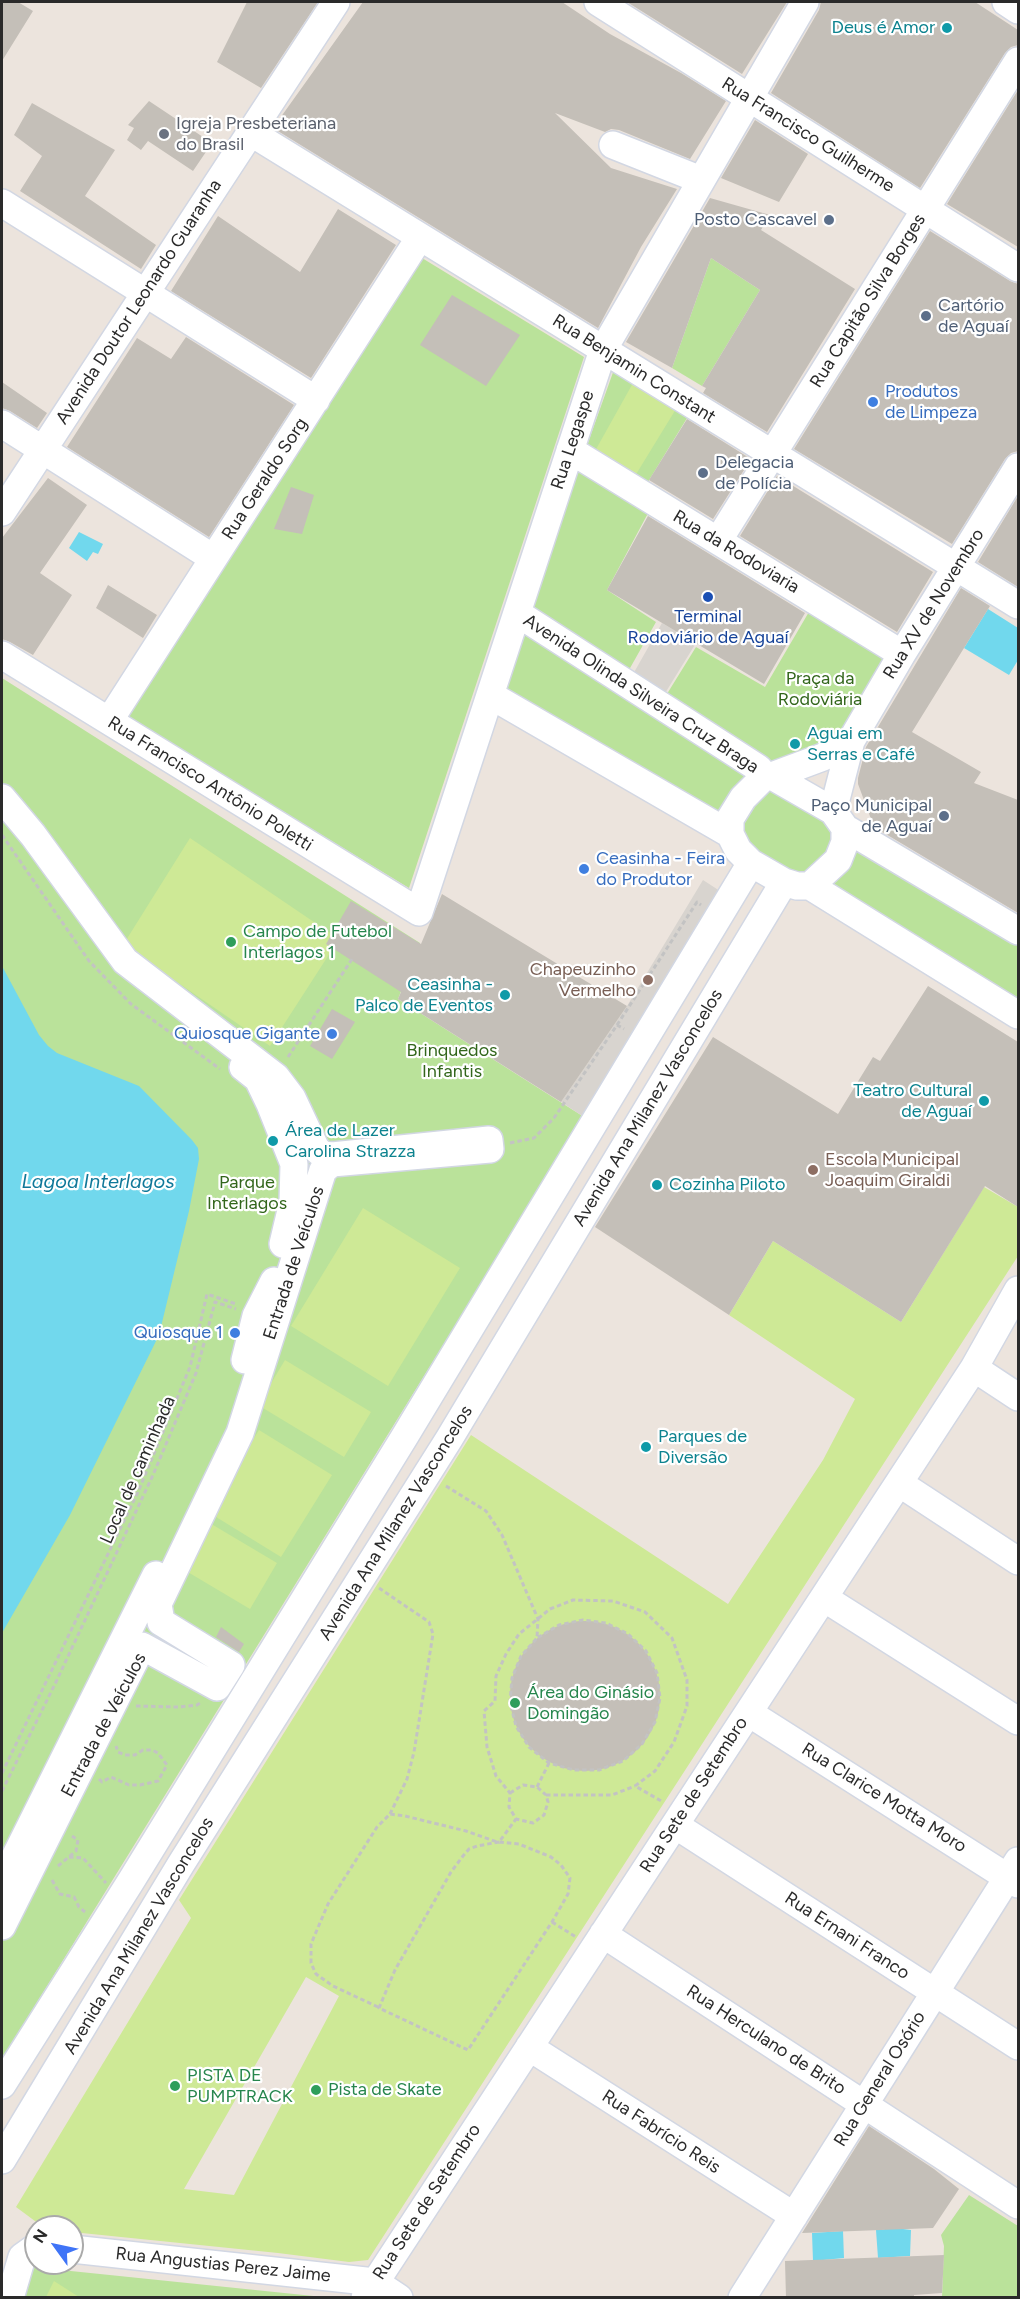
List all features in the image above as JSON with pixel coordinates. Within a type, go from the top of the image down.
[{"type":"street","name":"Avenida Doutor Leonardo Guaranha","points":[[2,512],[336,2]]},
{"type":"street","name":"Rua Francisco Guilherme","points":[[598,2],[1018,268]]},
{"type":"street","name":"Rua Legaspe","points":[[419,912],[603,350],[805,2]]},
{"type":"street","points":[[1006,2],[1018,10]]},
{"type":"street","name":"Rua Capitão Silva Borges","points":[[718,541],[1018,61]]},
{"type":"street","name":"Rua Benjamin Constant","points":[[250,132],[1018,605]]},
{"type":"street","points":[[613,145],[701,180]]},
{"type":"street","points":[[2,203],[316,400]]},
{"type":"street","name":"Rua Geraldo Sorg","points":[[109,721],[420,237]]},
{"type":"street","points":[[2,424],[213,558]]},
{"type":"street","name":"Rua da Rodoviaria","points":[[570,450],[902,654]]},
{"type":"street","name":"Rua XV de Novembro","points":[[851,741],[1018,467]]},
{"type":"street","name":"Avenida Olinda Silveira Cruz Braga","points":[[517,613],[769,776]]},
{"type":"street","name":"Rua Francisco Antônio Poletti","points":[[2,655],[419,912]]},
{"type":"street","points":[[490,695],[730,834]]},
{"type":"street","points":[[851,741],[823,757],[769,776],[743,798],[730,819],[730,834],[738,850],[751,863],[797,884],[1015,1006]]},
{"type":"street","points":[[797,884],[838,860],[845,842],[839,820],[851,741]]},
{"type":"street","points":[[769,776],[1018,931]]},
{"type":"street","name":"Entrada de Veículos","points":[[2,798],[33,835],[124,961],[276,1077],[292,1098],[316,1149],[323,1155],[332,1156],[489,1140],[490,1149],[332,1163],[323,1170],[240,1433],[158,1604],[161,1622],[231,1665],[218,1687],[142,1646],[2,1926]]},
{"type":"street","name":"Entrada de Veículos","points":[[2,813],[118,972],[258,1079],[294,1164],[293,1202],[274,1282],[249,1311],[226,1426],[125,1639],[2,1883]]},
{"type":"street","name":"Avenida Ana Milanez Vasconcelos","points":[[2,2085],[131,1881],[405,1436],[751,863]]},
{"type":"street","name":"Avenida Ana Milanez Vasconcelos","points":[[2,2160],[181,1864],[369,1568],[579,1222],[797,884]]},
{"type":"street","points":[[546,1202],[579,1222]]},
{"type":"street","name":"Rua Sete de Setembro","points":[[370,2290],[974,1368],[1018,1290]]},
{"type":"street","points":[[974,1368],[1018,1397]]},
{"type":"street","points":[[405,1436],[432,1465]]},
{"type":"street","points":[[899,1483],[1018,1561]]},
{"type":"street","points":[[341,1539],[369,1568]]},
{"type":"street","points":[[824,1598],[1018,1721]]},
{"type":"street","points":[[224,1677],[279,1711]]},
{"type":"street","name":"Rua Clarice Motta Moro","points":[[749,1713],[1015,1874]]},
{"type":"street","name":"Rua Ernani Franco","points":[[679,1819],[1018,2046]]},
{"type":"street","name":"Rua General Osório","points":[[750,2295],[794,2216],[864,2104],[935,1992],[1015,1874]]},
{"type":"street","name":"Rua Herculano de Brito","points":[[599,1941],[864,2104],[1018,2205]]},
{"type":"street","name":"Rua Fabrício Reis","points":[[529,2047],[794,2216]]},
{"type":"street","name":"Rua Angustias Perez Jaime","points":[[84,2251],[370,2290]]},
{"type":"street","points":[[10,2298],[24,2256]]},
{"type":"street","points":[[370,2290],[399,2298]]},
{"type":"path","points":[[2,835],[89,961],[131,1004],[224,1071]]},
{"type":"path","points":[[617,1025],[697,902],[718,917]]},
{"type":"path","points":[[276,1077],[352,959]]},
{"type":"path","points":[[2,1773],[138,1492],[190,1367],[207,1294],[249,1311]]},
{"type":"path","name":"Local de caminhada","points":[[2,1791],[153,1475],[196,1373],[215,1302],[249,1311]]},
{"type":"path","points":[[432,1465],[486,1511],[502,1535],[537,1619],[537,1638]]},
{"type":"path","points":[[369,1568],[429,1622],[433,1634],[414,1752],[407,1779],[390,1814],[377,1827],[328,1904],[311,1944],[311,1963],[316,1974],[333,1986],[468,2050],[552,1922],[568,1894],[570,1878],[561,1865],[540,1851],[390,1814]]},
{"type":"path","points":[[510,1792],[523,1785],[537,1787],[546,1795],[612,1795],[635,1786],[655,1771],[674,1742],[687,1706],[687,1680],[672,1638],[645,1612],[613,1601],[573,1600],[550,1609],[537,1619],[519,1634],[506,1654],[496,1676],[495,1701],[484,1711],[487,1747],[496,1776],[510,1792],[509,1807],[516,1819],[533,1823],[539,1820],[546,1808],[546,1795]]},
{"type":"path","points":[[582,1620],[606,1623],[621,1630],[646,1651],[657,1672],[660,1698],[655,1722],[642,1744],[623,1761],[599,1770],[573,1770],[549,1763],[525,1740],[516,1726],[510,1702],[512,1678],[521,1656],[537,1638],[559,1625],[582,1620]]},
{"type":"path","points":[[135,1706],[177,1707],[197,1705],[203,1701]]},
{"type":"path","points":[[114,1739],[118,1752],[135,1755],[143,1750],[152,1750],[158,1752],[167,1765],[158,1780],[129,1785],[120,1779]]},
{"type":"path","points":[[537,1787],[549,1763]]},
{"type":"path","points":[[635,1786],[679,1819]]},
{"type":"path","points":[[379,2008],[395,1970],[451,1872],[470,1849],[499,1842],[516,1819]]},
{"type":"path","points":[[55,1869],[68,1857],[83,1858],[91,1864],[99,1876]]},
{"type":"path","points":[[53,1875],[51,1882],[60,1894],[74,1897],[79,1907]]},
{"type":"path","points":[[552,1922],[599,1941]]},
{"type":"green space","points":[[422,258],[584,357],[409,888],[128,717],[272,485],[290,464]]},
{"type":"green space","points":[[711,258],[760,290],[702,386],[672,368]]},
{"type":"green space","points":[[616,364],[692,410],[643,490],[585,451]]},
{"type":"green space","points":[[633,383],[676,409],[635,476],[595,451]]},
{"type":"green space","points":[[570,450],[654,502],[607,590],[656,622],[625,677],[524,611]]},
{"type":"green space","name":"Praça da Rodoviária","points":[[813,605],[898,656],[847,738],[768,773],[662,702],[696,647],[765,687]]},
{"type":"green space","points":[[522,620],[756,770],[728,818],[497,692]]},
{"type":"green space","name":"Parque Interlagos","points":[[2,678],[420,943],[398,999],[584,1117],[2,2059]]},
{"type":"green space","points":[[766,779],[843,828],[809,884],[752,862],[732,821]]},
{"type":"green space","points":[[848,834],[1018,935],[1018,1010],[814,887]]},
{"type":"green space","name":"Campo de Futebol Interlagos 1","points":[[190,838],[339,939],[270,1046],[123,945]]},
{"type":"green space","name":"Área do Ginásio Domingão","points":[[984,1187],[1018,1207],[1018,1256],[368,2260],[349,2262],[84,2233],[84,2215],[27,2215],[16,2207],[191,1918],[179,1900],[471,1435],[728,1604],[823,1460],[855,1399],[729,1315],[773,1241],[901,1322]],"holes":[[[306,1977],[339,1996],[234,2195],[184,2189]]]},
{"type":"green space","points":[[363,1208],[460,1268],[388,1386],[291,1326]]},
{"type":"green space","points":[[285,1360],[371,1412],[344,1457],[258,1405]]},
{"type":"green space","points":[[259,1430],[332,1475],[281,1557],[208,1512]]},
{"type":"green space","points":[[208,1522],[277,1563],[250,1609],[181,1568]]},
{"type":"green space","points":[[969,2195],[1018,2226],[1018,2297],[942,2297],[944,2246],[941,2235]]},
{"type":"green space","points":[[84,2272],[323,2297],[23,2298],[30,2275],[84,2275]]},
{"type":"green space","points":[[54,2281],[79,2297],[46,2297]]},
{"type":"shaded area","points":[[662,623],[696,643],[659,703],[628,683]]},
{"type":"shaded area","points":[[703,880],[723,893],[584,1117],[561,1102],[627,1006]]},
{"type":"water","points":[[79,532],[103,544],[98,554],[93,552],[87,561],[69,548]]},
{"type":"water","points":[[988,609],[1018,628],[1018,660],[1009,675],[964,648]]},
{"type":"water","name":"Lagoa Interlagos","points":[[2,966],[39,1035],[48,1046],[57,1053],[139,1086],[192,1140],[198,1148],[199,1159],[159,1335],[70,1515],[2,1633]]},
{"type":"water","points":[[895,2228],[911,2230],[910,2256],[878,2258],[876,2230]]},
{"type":"water","points":[[843,2231],[844,2258],[813,2261],[812,2233]]},
{"type":"building","points":[[2,2],[18,2],[33,11],[2,61]]},
{"type":"building","points":[[247,2],[318,2],[261,88],[217,62]]},
{"type":"building","points":[[363,2],[562,2],[610,34],[726,101],[690,159],[619,130],[611,129],[605,132],[555,113],[611,168],[677,189],[641,247],[598,328],[273,128]]},
{"type":"building","points":[[627,2],[787,2],[742,74]]},
{"type":"building","points":[[821,2],[975,2],[1018,30],[1018,45],[1011,47],[1005,53],[920,188],[771,93],[819,10]]},
{"type":"building","points":[[1018,90],[1018,247],[947,204]]},
{"type":"building","name":"Igreja Presbeteriana do Brasil","points":[[149,101],[212,143],[193,171],[148,141],[141,150],[127,140],[134,128],[128,125]]},
{"type":"building","points":[[32,103],[115,150],[85,196],[156,245],[141,269],[20,191],[42,156],[14,135]]},
{"type":"building","points":[[755,120],[808,154],[779,202],[721,178]]},
{"type":"building","points":[[710,198],[770,215],[761,230],[855,289],[767,432],[703,393],[706,388],[702,386],[760,290],[711,258],[672,368],[626,342]]},
{"type":"building","points":[[338,209],[396,245],[311,378],[171,291],[218,216],[300,272]]},
{"type":"building","points":[[930,231],[1018,284],[1018,451],[1011,453],[1005,459],[952,544],[794,449]]},
{"type":"building","points":[[452,295],[520,335],[486,386],[420,345]]},
{"type":"building","points":[[186,337],[294,405],[209,537],[67,447],[137,338],[171,359]]},
{"type":"building","points":[[2,382],[47,413],[37,428],[2,408]]},
{"type":"building","name":"Delegacia de Polícia","points":[[687,419],[751,459],[713,519],[649,480]]},
{"type":"building","points":[[777,476],[933,572],[897,632],[740,536]]},
{"type":"building","points":[[48,478],[87,505],[40,573],[72,595],[33,655],[2,639],[2,538]]},
{"type":"building","points":[[291,487],[314,495],[302,534],[274,529]]},
{"type":"building","points":[[1018,496],[1018,587],[978,562]]},
{"type":"building","name":"Terminal Rodoviário de Aguaí","points":[[648,516],[805,613],[764,684],[607,590]]},
{"type":"building","points":[[108,585],[157,615],[143,638],[96,608]]},
{"type":"building","name":"Paço Municipal de Aguaí","points":[[961,588],[990,606],[912,732],[981,772],[974,783],[1018,800],[1018,913],[874,827],[858,784],[866,747]]},
{"type":"building","name":"Ceasinha - Palco de Eventos","points":[[442,894],[627,1006],[561,1102],[398,999],[401,992],[326,944],[351,901],[421,944]]},
{"type":"building","name":"Escola Municipal Joaquim Giraldi","points":[[928,986],[1018,1042],[1018,1207],[985,1186],[901,1322],[773,1241],[729,1315],[595,1227],[713,1037],[838,1114],[873,1057],[880,1061]]},
{"type":"building","name":"Quiosque Gigante","points":[[332,1009],[355,1022],[332,1059],[310,1046]]},
{"type":"building","points":[[585,1621],[614,1627],[638,1643],[654,1667],[660,1696],[654,1725],[638,1749],[614,1765],[585,1771],[556,1765],[532,1749],[516,1725],[510,1696],[516,1667],[532,1643],[556,1627]]},
{"type":"building","points":[[221,1627],[244,1644],[239,1652],[216,1637]]},
{"type":"building","points":[[869,2126],[934,2169],[959,2189],[933,2228],[802,2233]]},
{"type":"building","points":[[944,2255],[942,2293],[914,2295],[914,2298],[892,2298],[892,2296],[786,2298],[785,2261]]},
{"type":"place","name":"Deus é Amor","points":[[947,28]]},
{"type":"place","name":"Igreja Presbeteriana do Brasil","points":[[164,134]]},
{"type":"place","name":"Posto Cascavel","points":[[829,220]]},
{"type":"place","name":"Cartório de Aguaí","points":[[926,316]]},
{"type":"place","name":"Produtos de Limpeza","points":[[873,402]]},
{"type":"place","name":"Delegacia de Polícia","points":[[703,473]]},
{"type":"place","name":"Terminal Rodoviário de Aguaí","points":[[708,597]]},
{"type":"place","name":"Aguai em Serras e Café","points":[[795,744]]},
{"type":"place","name":"Paço Municipal de Aguaí","points":[[944,816]]},
{"type":"place","name":"Ceasinha - Feira do Produtor","points":[[584,869]]},
{"type":"place","name":"Campo de Futebol Interlagos 1","points":[[231,942]]},
{"type":"place","name":"Chapeuzinho Vermelho","points":[[648,980]]},
{"type":"place","name":"Ceasinha - Palco de Eventos","points":[[505,995]]},
{"type":"place","name":"Quiosque Gigante","points":[[332,1034]]},
{"type":"place","name":"Teatro Cultural de Aguaí","points":[[984,1101]]},
{"type":"place","name":"Área de Lazer Carolina Strazza","points":[[273,1141]]},
{"type":"place","name":"Escola Municipal Joaquim Giraldi","points":[[813,1170]]},
{"type":"place","name":"Cozinha Piloto","points":[[657,1185]]},
{"type":"place","name":"Quiosque 1","points":[[235,1333]]},
{"type":"place","name":"Parques de Diversão","points":[[646,1447]]},
{"type":"place","name":"Área do Ginásio Domingão","points":[[515,1703]]},
{"type":"place","name":"PISTA DE PUMPTRACK","points":[[175,2086]]},
{"type":"place","name":"Pista de Skate","points":[[316,2090]]},
{"type":"park label","name":"Brinquedos Infantis","points":[[452,1061]]}]
